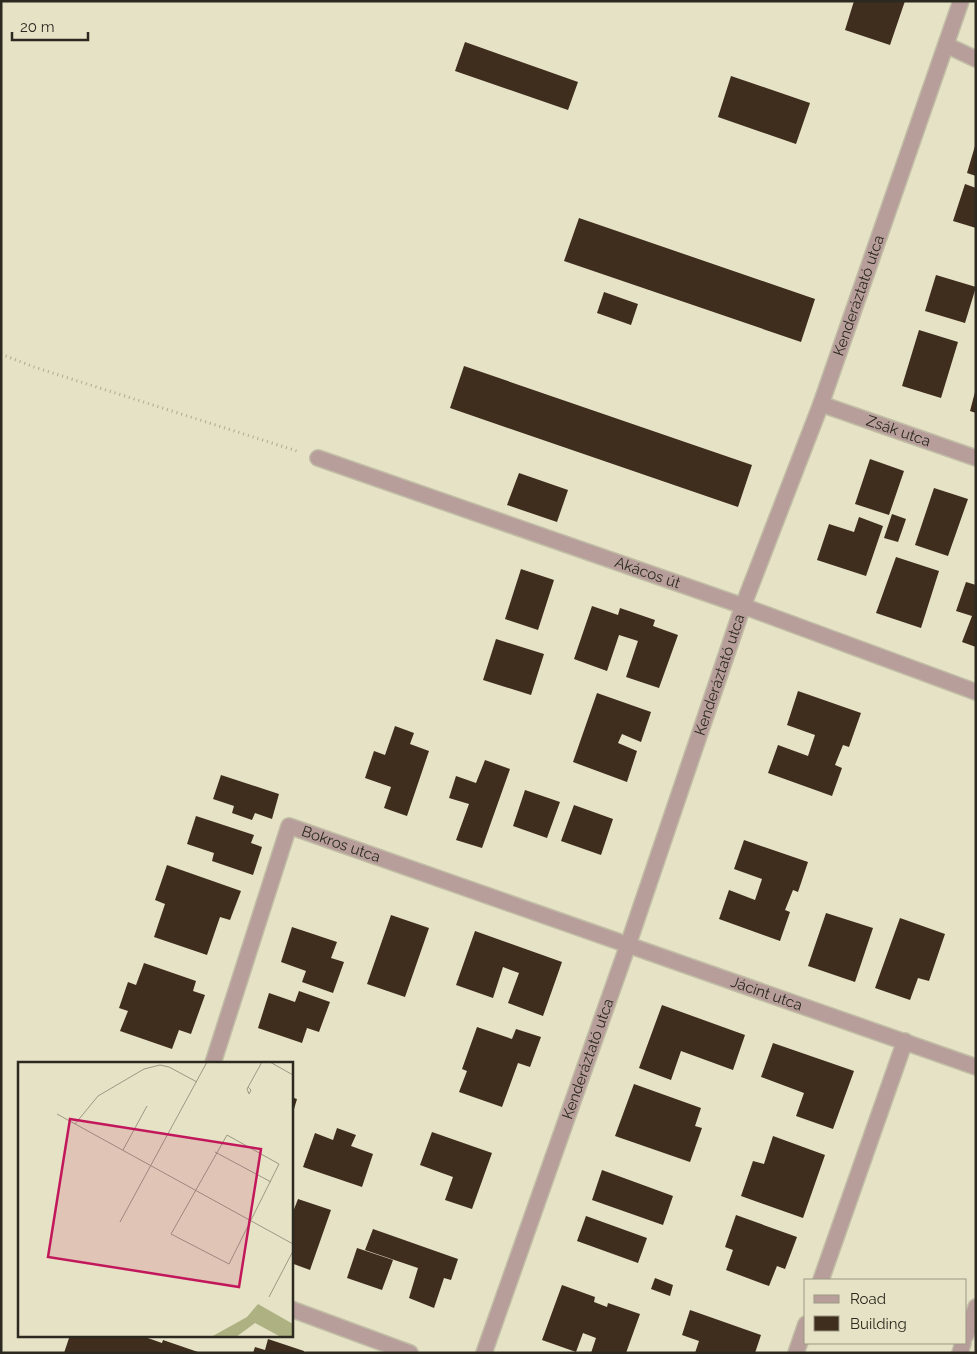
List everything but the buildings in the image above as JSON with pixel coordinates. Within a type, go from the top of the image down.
[{"type":"street","name":"Kenderáztató utca","points":[[484,1353],[628,945],[743,606],[821,404],[961,1]]},
{"type":"street","points":[[946,45],[976,59]]},
{"type":"street","name":"Zsák utca","points":[[821,404],[976,458]]},
{"type":"street","name":"Akácos út","points":[[318,458],[743,606],[976,692]]},
{"type":"street","name":"Bokros utca","points":[[212,1062],[289,826],[628,945]]},
{"type":"street","name":"Jácint utca","points":[[628,945],[976,1067]]},
{"type":"street","points":[[821,1279],[905,1041]]},
{"type":"street","points":[[967,1333],[976,1307]]},
{"type":"street","points":[[292,1310],[410,1353]]},
{"type":"street","points":[[796,1353],[804,1330]]},
{"type":"path","points":[[1,354],[44,370],[318,458]]}]
